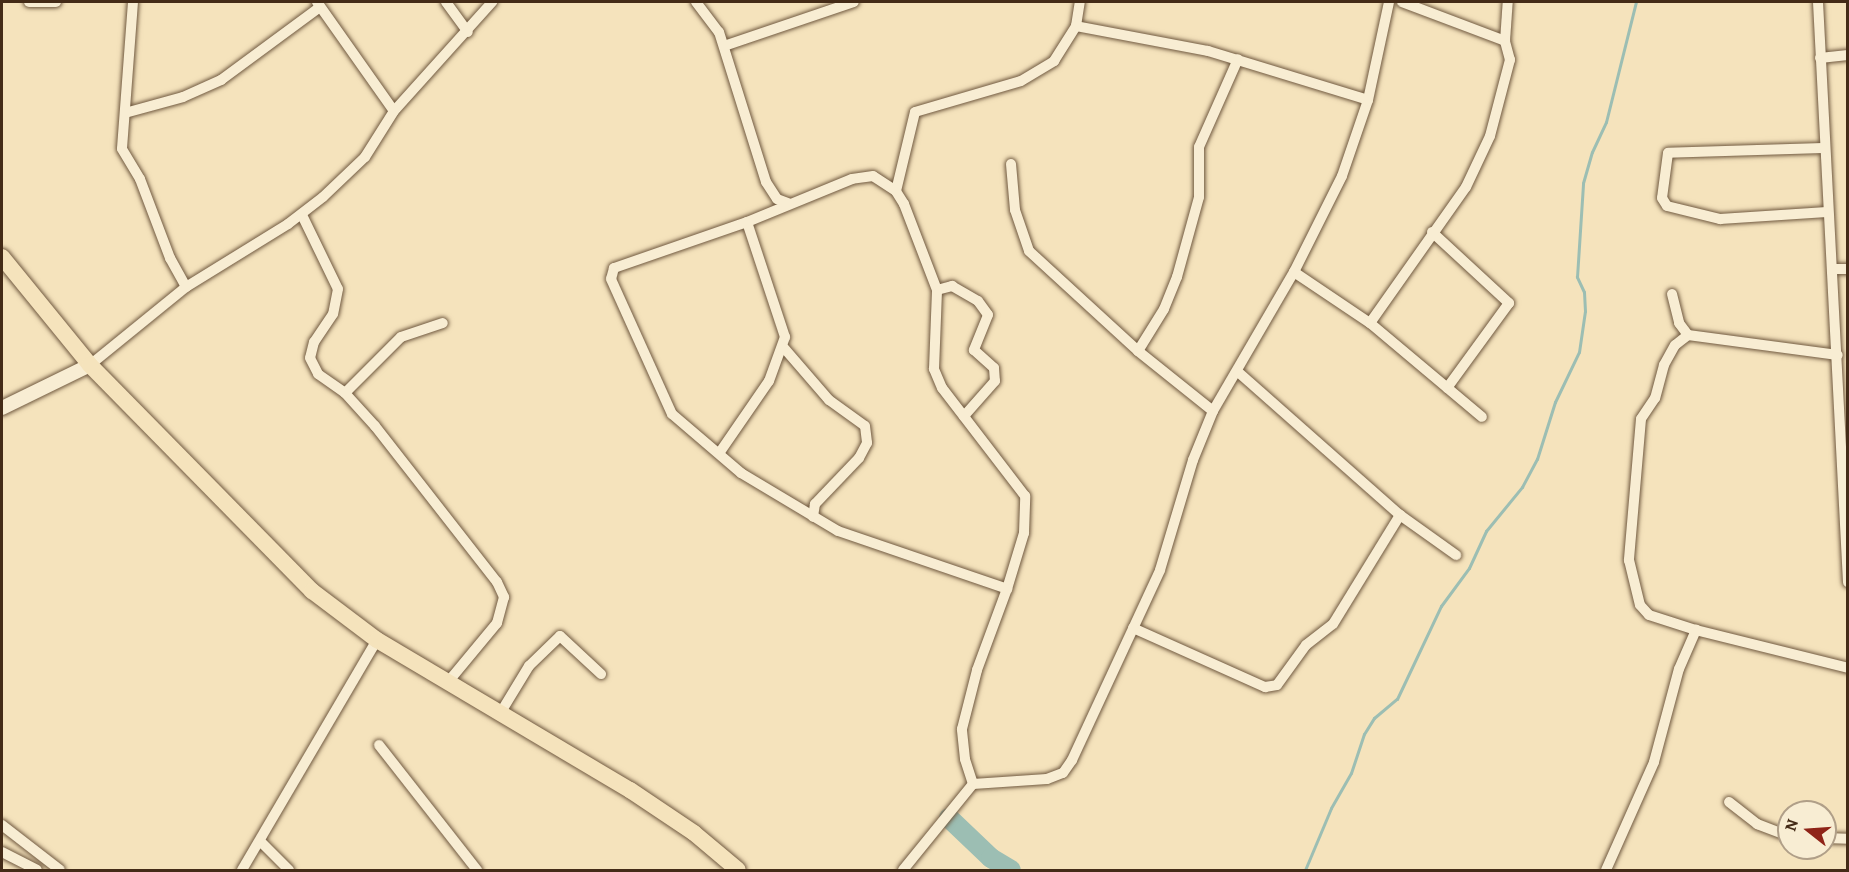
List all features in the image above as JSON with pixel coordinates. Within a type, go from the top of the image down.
[{"type":"main road","points":[[2,257],[90,364],[304,583],[377,640],[639,796],[694,833],[738,870]]},
{"type":"street","points":[[29,2],[56,2]]},
{"type":"street","points":[[133,2],[122,149],[140,179],[170,258],[186,287]]},
{"type":"street","points":[[446,2],[468,32]]},
{"type":"street","points":[[2,408],[90,364],[186,287],[302,215],[365,157],[394,111],[468,32],[492,2]]},
{"type":"street","points":[[696,2],[719,32],[766,182],[777,199],[788,203]]},
{"type":"street","points":[[724,46],[854,2]]},
{"type":"street","points":[[896,191],[915,112],[1021,81],[1054,61],[1076,26],[1080,2]]},
{"type":"street","points":[[903,870],[973,784],[1047,779],[1063,773],[1160,570],[1193,460],[1213,411],[1294,272],[1342,176],[1368,100],[1389,2]]},
{"type":"street","points":[[1402,2],[1505,41]]},
{"type":"street","points":[[1370,323],[1432,232],[1466,187],[1490,136],[1510,60],[1505,41],[1508,2]]},
{"type":"street","points":[[1818,2],[1823,148],[1844,438],[1848,582]]},
{"type":"street","points":[[125,113],[183,97],[221,80],[319,4],[394,111]]},
{"type":"street","points":[[1076,26],[1238,59],[1368,100]]},
{"type":"street","points":[[1820,58],[1848,55]]},
{"type":"street","points":[[1138,351],[1164,309],[1177,277],[1199,197],[1198,147],[1238,59]]},
{"type":"street","points":[[1823,148],[1668,153],[1662,198],[1667,206],[1720,219],[1827,212]]},
{"type":"street","points":[[1011,164],[1015,210],[1029,251],[1138,351],[1213,411]]},
{"type":"street","points":[[973,784],[965,759],[962,729],[977,670],[1007,589],[1024,533],[1025,496],[942,388],[934,369],[937,290],[904,204],[896,191],[873,176],[852,179],[788,203],[747,222],[614,268],[611,279],[672,414],[720,452],[741,473],[838,531],[1007,589]]},
{"type":"street","points":[[302,215],[338,289],[333,314],[314,342],[310,357],[318,374],[345,393],[469,545],[504,597],[497,623],[448,682]]},
{"type":"street","points":[[720,452],[769,381],[784,348],[785,337],[747,222]]},
{"type":"street","points":[[1432,232],[1509,303],[1447,387]]},
{"type":"street","points":[[1833,269],[1848,269]]},
{"type":"street","points":[[1294,272],[1370,323],[1482,417]]},
{"type":"street","points":[[937,290],[952,286],[978,301],[988,315],[974,350],[994,368],[995,381],[964,416]]},
{"type":"street","points":[[1672,294],[1679,323],[1688,335]]},
{"type":"street","points":[[345,393],[401,337],[443,323]]},
{"type":"street","points":[[1838,355],[1688,335],[1675,345],[1664,365],[1655,398],[1641,419],[1629,560],[1635,593],[1649,615],[1696,630],[1848,668]]},
{"type":"street","points":[[784,348],[829,400],[865,426],[867,443],[859,458],[815,504],[813,517]]},
{"type":"street","points":[[1237,371],[1400,515],[1456,555]]},
{"type":"street","points":[[1133,628],[1265,687],[1277,685],[1306,645],[1333,624],[1400,515]]},
{"type":"street","points":[[1606,870],[1654,762],[1679,669],[1696,630]]},
{"type":"street","points":[[501,712],[529,666],[560,636],[601,674]]},
{"type":"street","points":[[242,870],[377,640]]},
{"type":"street","points":[[379,745],[477,870]]},
{"type":"street","points":[[1728,802],[1757,824],[1777,832]]},
{"type":"street","points":[[2,825],[60,870]]},
{"type":"street","points":[[260,841],[289,870]]},
{"type":"street","points":[[2,852],[37,870]]},
{"type":"waterway","points":[[1305,870],[1331,808],[1351,773],[1364,734],[1374,718],[1397,699],[1441,606],[1469,568],[1486,531],[1522,487],[1537,459],[1555,402],[1579,352],[1585,311],[1584,292],[1577,277],[1583,183],[1592,152],[1606,122],[1636,2]]},
{"type":"waterway","points":[[949,818],[991,858],[1011,870]]}]
